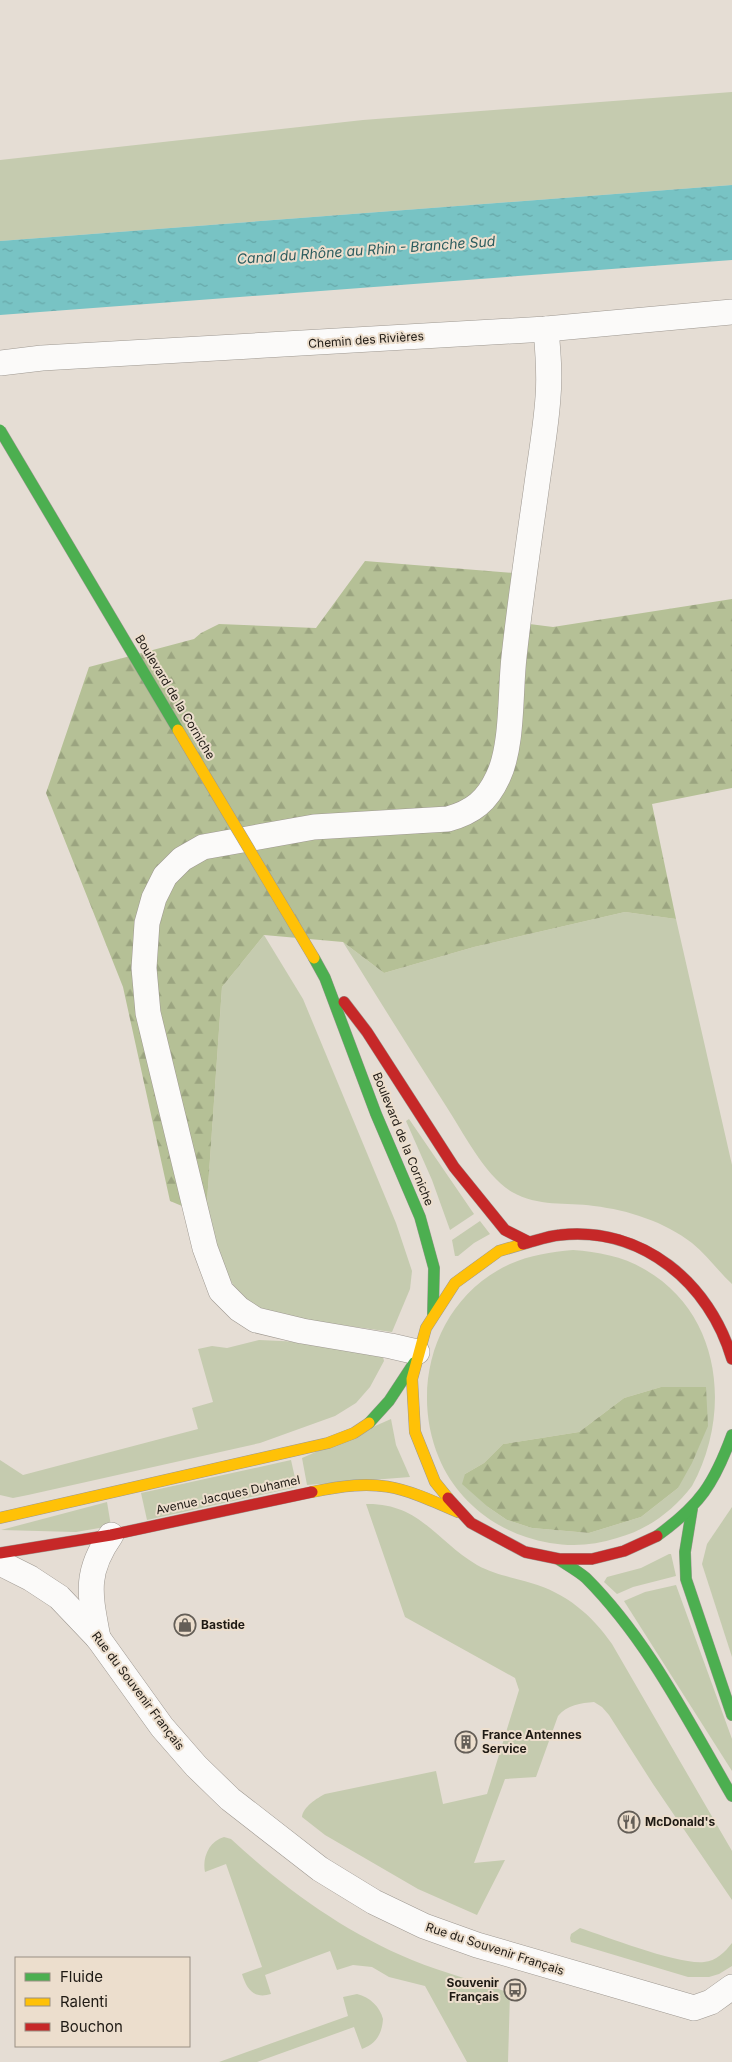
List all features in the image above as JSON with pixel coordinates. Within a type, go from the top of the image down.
[{"type":"main road","name":"Boulevard de la Corniche","points":[[0,430],[325,978],[376,1114],[420,1217],[428,1241],[434,1268],[433,1314]]},
{"type":"main road","name":"Boulevard de la Corniche","points":[[325,978],[367,1032],[454,1167],[487,1210],[505,1230],[527,1241]]},
{"type":"main road","points":[[0,1518],[328,1443],[358,1430],[370,1422],[384,1408],[415,1358],[433,1314],[457,1282],[478,1264],[501,1250],[547,1236],[587,1234],[627,1243],[646,1251],[674,1269],[694,1288],[707,1304],[724,1335],[732,1359]]},
{"type":"main road","points":[[707,1304],[724,1310]]},
{"type":"main road","points":[[415,1358],[411,1399],[415,1434],[427,1468],[436,1484],[458,1512],[483,1532],[526,1553],[558,1559],[598,1558],[637,1547],[661,1535],[692,1509],[715,1478],[726,1455],[732,1436]]},
{"type":"main road","name":"Avenue Jacques Duhamel","points":[[0,1553],[111,1535],[303,1493],[358,1485],[376,1484],[405,1490],[458,1512]]},
{"type":"main road","points":[[692,1509],[685,1540],[684,1565],[686,1578],[732,1715]]},
{"type":"main road","points":[[558,1559],[585,1577],[632,1631],[654,1664],[732,1796]]},
{"type":"street","name":"Chemin des Rivières","points":[[0,363],[42,358],[546,329],[732,312]]},
{"type":"street","points":[[415,1358],[391,1346],[302,1331],[256,1320],[240,1309],[221,1291],[205,1248],[148,1013],[144,968],[147,923],[154,898],[165,876],[182,859],[203,846],[314,827],[448,819],[466,814],[491,791],[500,776],[507,746],[518,617],[548,398],[549,363],[546,329]]},
{"type":"street","points":[[98,1638],[91,1598],[92,1578],[102,1548],[111,1535]]},
{"type":"street","name":"Rue du Souvenir Français","points":[[0,1562],[30,1578],[58,1597],[98,1638],[162,1727],[196,1766],[230,1799],[320,1869],[374,1902],[424,1926],[477,1945],[694,2008],[711,2002],[732,1987]]},
{"type":"green space","points":[[732,92],[732,185],[0,241],[0,160],[363,120]]},
{"type":"green space","points":[[365,561],[513,573],[506,621],[553,627],[732,599],[732,788],[652,804],[676,919],[625,912],[474,947],[384,973],[343,942],[264,935],[222,987],[206,1216],[170,1201],[123,987],[46,793],[89,667],[194,639],[201,633],[219,624],[316,628]]},
{"type":"green space","points":[[625,912],[676,919],[732,1165],[732,1284],[692,1243],[658,1223],[633,1214],[607,1208],[532,1200],[512,1192],[502,1185],[475,1153],[343,942],[384,973],[474,947]]},
{"type":"green space","points":[[264,935],[303,999],[396,1223],[412,1271],[410,1289],[392,1332],[276,1316],[252,1305],[234,1286],[219,1262],[206,1216],[222,987]]},
{"type":"green space","points":[[409,1119],[474,1214],[450,1230],[432,1180],[406,1121]]},
{"type":"green space","points":[[480,1221],[490,1234],[474,1243],[458,1256],[455,1256],[452,1240]]},
{"type":"green space","points":[[573,1250],[610,1255],[627,1261],[644,1269],[670,1288],[690,1311],[704,1338],[712,1367],[715,1397],[712,1427],[705,1458],[692,1486],[685,1495],[659,1518],[639,1530],[606,1541],[583,1545],[549,1543],[526,1537],[498,1525],[474,1507],[445,1472],[430,1430],[427,1402],[429,1374],[436,1347],[447,1321],[463,1299],[484,1279],[510,1264],[533,1256]],"holes":[[[661,1387],[706,1387],[678,1488],[641,1517],[589,1533],[532,1528],[507,1520],[488,1507],[465,1474],[484,1463],[503,1444],[579,1432],[624,1398]]]},
{"type":"green space","points":[[259,1340],[303,1342],[383,1357],[384,1361],[370,1387],[356,1403],[335,1416],[260,1443],[13,1498],[0,1495],[0,1460],[23,1475],[198,1429],[192,1408],[213,1402],[198,1349],[212,1346],[227,1348]]},
{"type":"green space","points":[[661,1387],[706,1387],[708,1426],[692,1463],[678,1488],[641,1517],[589,1533],[532,1528],[507,1520],[488,1507],[462,1484],[465,1474],[484,1463],[503,1444],[579,1432],[624,1398]]},
{"type":"green space","points":[[391,1419],[396,1445],[410,1477],[307,1485],[302,1458]]},
{"type":"green space","points":[[291,1460],[297,1487],[147,1520],[141,1493]]},
{"type":"green space","points":[[107,1502],[111,1526],[76,1532],[1,1530]]},
{"type":"green space","points":[[366,1504],[385,1505],[414,1516],[477,1565],[490,1571],[544,1587],[577,1606],[596,1624],[612,1644],[732,1851],[732,1900],[653,1784],[609,1715],[594,1702],[570,1707],[558,1716],[536,1777],[505,1779],[474,1863],[505,1860],[477,1915],[418,1889],[325,1835],[302,1817],[314,1800],[325,1794],[436,1771],[443,1804],[487,1794],[519,1690],[515,1678],[405,1617]]},
{"type":"green space","points":[[732,1507],[732,1657],[702,1564],[707,1544]]},
{"type":"green space","points":[[671,1554],[676,1576],[633,1587],[617,1594],[604,1582],[607,1577],[641,1568]]},
{"type":"green space","points":[[676,1585],[732,1739],[732,1771],[624,1601],[645,1592]]},
{"type":"green space","points":[[224,1837],[231,1839],[272,1875],[339,1923],[387,1949],[424,1965],[510,1993],[508,2062],[467,2062],[425,1986],[389,1977],[372,1967],[353,1965],[337,1970],[330,1951],[265,1975],[271,1994],[260,1995],[252,1992],[246,1985],[242,1974],[262,1967],[226,1864],[205,1872],[204,1867],[206,1856],[211,1846],[214,1842]]},
{"type":"green space","points":[[580,1928],[643,1950],[693,1962],[712,1960],[723,1953],[732,1943],[732,1966],[719,1974],[709,1977],[688,1977],[571,1942],[571,1934]]},
{"type":"green space","points":[[357,1994],[366,1997],[374,2003],[380,2010],[383,2019],[377,2038],[367,2047],[362,2049],[354,2027],[257,2062],[219,2062],[348,2016],[343,1997]]},
{"type":"water","name":"Canal du Rhône au Rhin - Branche Sud","points":[[732,185],[732,260],[0,315],[0,241]]},
{"type":"traffic: fast","points":[[0,430],[178,730]]},
{"type":"traffic: fast","points":[[314,958],[325,978],[376,1114],[420,1217],[434,1268],[433,1314]]},
{"type":"traffic: fast","points":[[369,1423],[389,1401],[414,1363]]},
{"type":"traffic: fast","points":[[657,1536],[684,1514],[704,1492],[719,1467],[732,1435]]},
{"type":"traffic: fast","points":[[692,1509],[685,1552],[686,1579],[732,1715]]},
{"type":"traffic: fast","points":[[558,1559],[586,1578],[629,1628],[666,1682],[732,1796]]},
{"type":"traffic: slow","points":[[178,730],[314,958]]},
{"type":"traffic: slow","points":[[448,1498],[435,1482],[415,1432],[412,1379],[426,1328],[455,1283],[499,1251],[523,1244]]},
{"type":"traffic: slow","points":[[0,1518],[328,1443],[354,1433],[369,1423]]},
{"type":"traffic: slow","points":[[312,1492],[354,1485],[387,1487],[403,1490],[458,1512]]},
{"type":"traffic: jam","points":[[344,1002],[367,1032],[454,1167],[505,1230],[527,1241]]},
{"type":"traffic: jam","points":[[523,1244],[560,1235],[590,1235],[618,1240],[645,1250],[669,1265],[690,1284],[707,1306],[722,1331],[732,1359]]},
{"type":"traffic: jam","points":[[0,1553],[111,1535],[312,1492]]},
{"type":"traffic: jam","points":[[448,1498],[471,1523],[525,1552],[559,1559],[592,1559],[624,1551],[657,1536]]},
{"type":"place","name":"Bastide","points":[[185,1625]]},
{"type":"place","name":"France Antennes Service","points":[[466,1742]]},
{"type":"place","name":"McDonald's","points":[[629,1822]]},
{"type":"place","name":"Souvenir Français","points":[[515,1990]]}]
